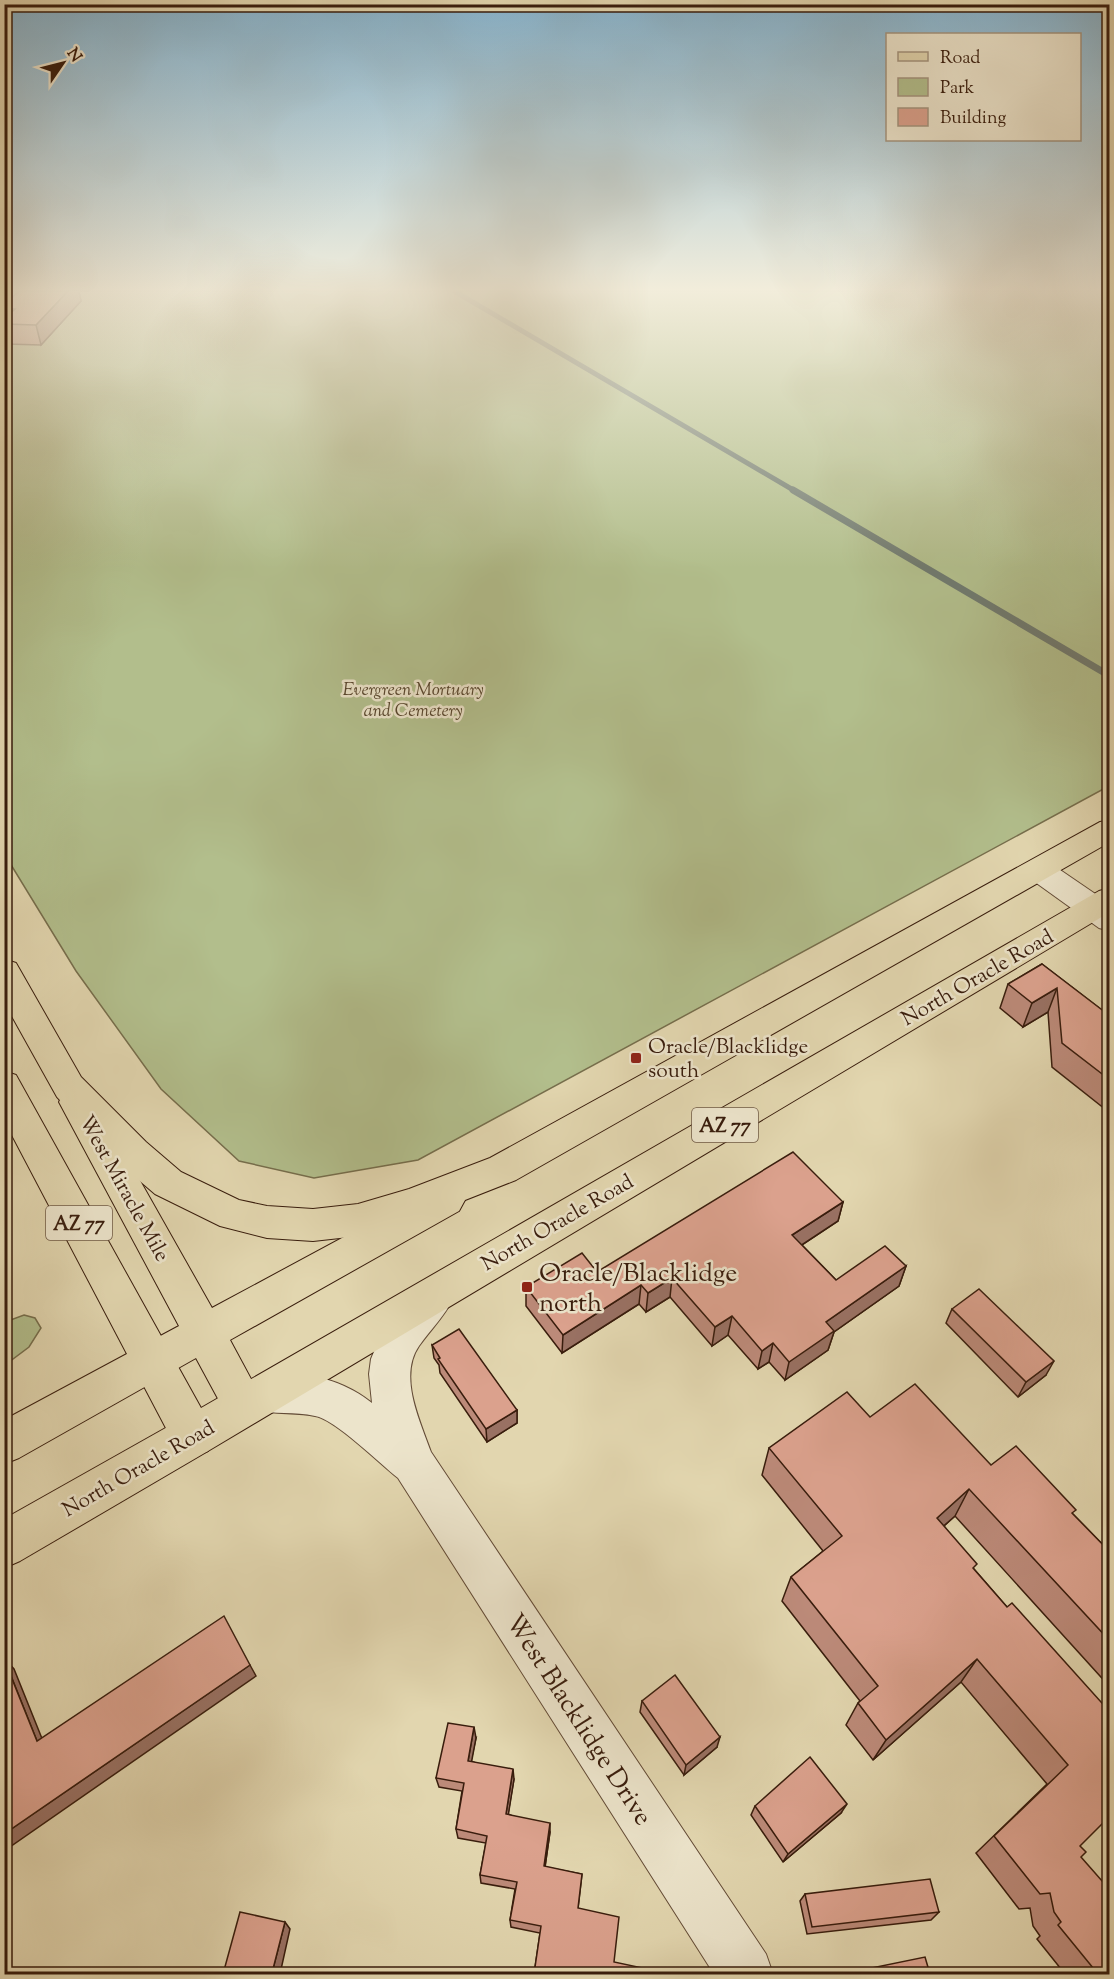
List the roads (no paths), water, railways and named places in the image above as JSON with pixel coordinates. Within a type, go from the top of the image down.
[{"type":"main road","name":"AZ 77","points":[[69,1087],[133,1153],[168,1183],[233,1215],[267,1222],[313,1225],[358,1220],[414,1204],[503,1168],[1110,830]]},
{"type":"main road","name":"North Oracle Road","points":[[4,1545],[439,1291],[1104,909]]},
{"type":"main road","name":"West Miracle Mile","points":[[4,971],[205,1332],[255,1400]]},
{"type":"main road","name":"AZ 77","points":[[4,1085],[193,1436]]},
{"type":"main road","points":[[4,1443],[503,1168]]},
{"type":"street","points":[[1039,870],[1104,909]]},
{"type":"street","points":[[413,1463],[390,1388],[388,1372],[397,1344],[439,1291]]},
{"type":"street","points":[[255,1400],[322,1396],[349,1411],[413,1463]]},
{"type":"street","name":"West Blacklidge Drive","points":[[413,1463],[746,1974]]},
{"type":"waterway","points":[[611,383],[795,491]]},
{"type":"waterway","points":[[793,490],[1110,676]]},
{"type":"place","name":"Oracle/Blacklidge south","points":[[636,1058]]},
{"type":"place","name":"Oracle/Blacklidge north","points":[[527,1287]]},
{"type":"park label","name":"Evergreen Mortuary and Cemetery","points":[[413,699]]}]
